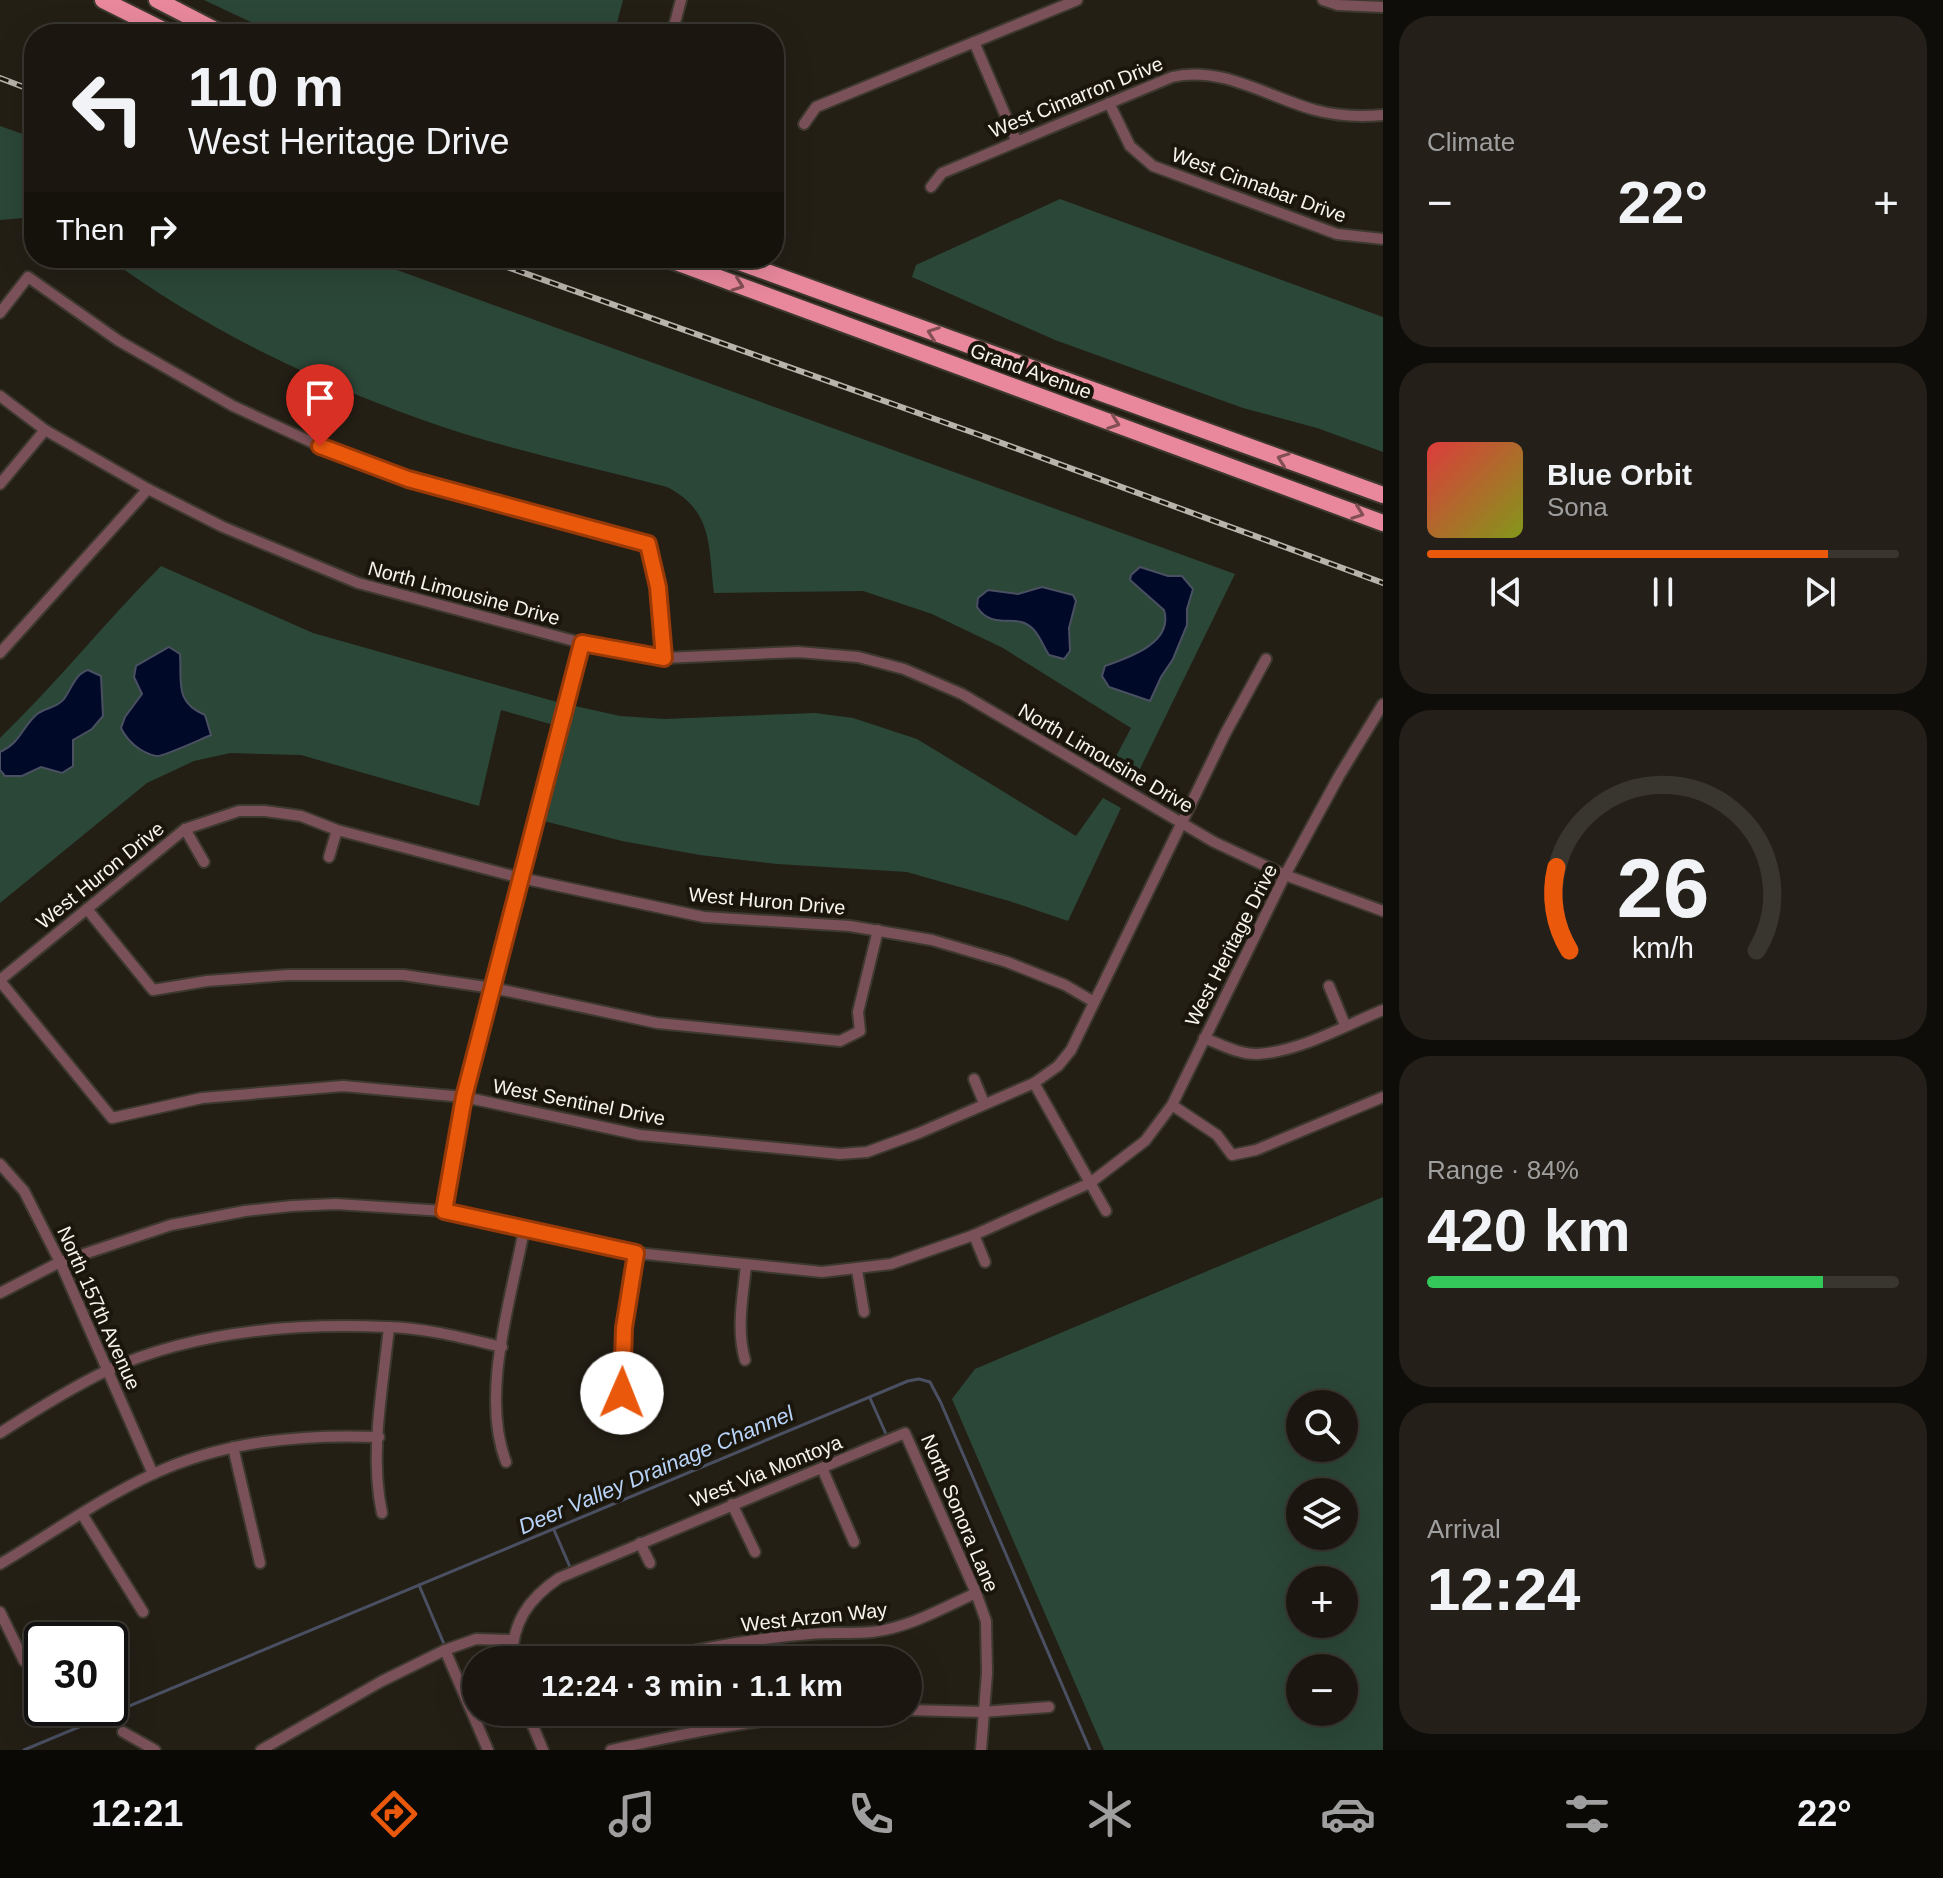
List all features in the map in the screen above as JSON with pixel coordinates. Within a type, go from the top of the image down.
[{"type":"highway","points":[[103,0],[151,24]]},
{"type":"highway","points":[[157,0],[204,24]]},
{"type":"highway","name":"Grand Avenue","points":[[692,268],[1383,523]]},
{"type":"highway","name":"Grand Avenue","points":[[756,268],[1383,495]]},
{"type":"street","points":[[675,24],[681,0]]},
{"type":"street","points":[[804,124],[816,107],[1077,0]]},
{"type":"street","points":[[1323,0],[1383,7]]},
{"type":"street","points":[[974,42],[1016,140]]},
{"type":"street","name":"West Cimarron Drive","points":[[931,187],[942,173],[1172,77],[1202,73],[1323,112],[1383,115]]},
{"type":"street","name":"West Cinnabar Drive","points":[[1109,103],[1130,146],[1153,166],[1337,234],[1383,239]]},
{"type":"street","points":[[0,313],[28,277],[119,341],[233,406],[320,446],[408,479],[648,544],[658,587],[664,658]]},
{"type":"street","name":"North Limousine Drive","points":[[0,396],[45,430],[148,489],[223,527],[358,583],[582,643],[664,658],[798,652],[858,657],[904,669],[962,694],[1214,842],[1285,875],[1383,911]]},
{"type":"street","points":[[0,484],[45,430]]},
{"type":"street","points":[[0,653],[148,489]]},
{"type":"street","points":[[444,1211],[464,1097],[582,643]]},
{"type":"street","name":"West Sentinel Drive","points":[[0,980],[112,1118],[202,1098],[343,1086],[464,1097],[640,1135],[840,1154],[867,1152],[1034,1083],[1058,1066],[1071,1050],[1181,823],[1266,659]]},
{"type":"street","name":"West Heritage Drive","points":[[0,1293],[60,1262],[171,1225],[245,1211],[336,1204],[444,1211],[636,1253],[822,1272],[891,1264],[974,1235],[1090,1183],[1145,1141],[1172,1105],[1285,875],[1383,704]]},
{"type":"street","name":"West Huron Drive","points":[[0,980],[185,829],[239,811],[265,811],[301,816],[337,830],[521,878],[704,917],[878,930],[932,940],[1007,962],[1065,985],[1094,1002]]},
{"type":"street","name":"West Huron Drive","points":[[185,829],[204,862]]},
{"type":"street","points":[[329,857],[337,830]]},
{"type":"street","points":[[87,909],[153,990],[207,981],[288,975],[403,975],[493,988],[657,1023],[840,1041],[860,1031],[858,1012],[878,930]]},
{"type":"street","points":[[1329,986],[1345,1025]]},
{"type":"street","points":[[1204,1038],[1256,1054],[1294,1047],[1383,1010]]},
{"type":"street","points":[[974,1079],[984,1103]]},
{"type":"street","points":[[1034,1083],[1106,1211]]},
{"type":"street","points":[[1172,1105],[1217,1135],[1232,1155],[1256,1150],[1383,1097]]},
{"type":"street","name":"North 157th Avenue","points":[[0,1164],[24,1191],[60,1262],[153,1474]]},
{"type":"street","points":[[506,1462],[498,1442],[496,1400],[502,1347],[524,1230]]},
{"type":"street","points":[[974,1235],[985,1262]]},
{"type":"street","points":[[626,1412],[621,1373],[636,1253]]},
{"type":"street","points":[[745,1360],[741,1347],[741,1319],[746,1265]]},
{"type":"street","points":[[857,1270],[864,1312]]},
{"type":"street","points":[[0,1433],[55,1398],[108,1370],[154,1354],[237,1333],[283,1328],[389,1327],[444,1334],[502,1347]]},
{"type":"street","points":[[382,1513],[379,1437],[389,1327]]},
{"type":"street","name":"West Via Montoya","points":[[512,1640],[525,1610],[548,1586],[573,1571],[905,1433]]},
{"type":"street","name":"North Sonora Lane","points":[[905,1433],[986,1621],[987,1673],[981,1750]]},
{"type":"street","points":[[0,1564],[153,1474],[195,1458],[233,1447],[295,1437],[379,1437]]},
{"type":"street","points":[[233,1447],[260,1563]]},
{"type":"street","points":[[822,1468],[854,1542]]},
{"type":"street","points":[[732,1504],[755,1552]]},
{"type":"street","points":[[82,1514],[143,1612]]},
{"type":"street","points":[[640,1543],[650,1563]]},
{"type":"street","name":"West Arzon Way","points":[[713,1646],[810,1634],[873,1632],[926,1616],[976,1593]]},
{"type":"street","points":[[0,1612],[24,1661]]},
{"type":"street","points":[[261,1750],[382,1681],[445,1650],[476,1639],[512,1640],[512,1646]]},
{"type":"street","points":[[445,1650],[488,1750]]},
{"type":"street","points":[[922,1710],[983,1712],[1049,1707]]},
{"type":"street","points":[[533,1726],[543,1750]]},
{"type":"street","points":[[611,1750],[717,1726]]},
{"type":"street","points":[[123,1732],[155,1750]]},
{"type":"green space","points":[[204,0],[623,0],[617,24],[255,24]]},
{"type":"green space","points":[[0,126],[24,134],[24,218],[0,220]]},
{"type":"green space","points":[[1060,199],[1383,317],[1383,452],[1317,428],[1243,408],[1055,340],[912,277],[916,265]]},
{"type":"green space","points":[[122,268],[392,268],[1235,574],[1136,777],[1111,766],[1131,728],[1003,648],[932,614],[863,591],[714,593],[709,546],[701,519],[693,507],[667,487],[481,439],[420,419],[338,387],[258,350]]},
{"type":"green space","points":[[161,566],[313,633],[557,702],[620,716],[665,719],[815,713],[853,718],[917,739],[1076,836],[1103,798],[1121,808],[1068,921],[907,872],[777,864],[700,855],[622,841],[544,821],[568,729],[501,710],[479,806],[301,755],[230,753],[194,761],[147,783],[0,903],[0,738]]},
{"type":"green space","points":[[1383,1197],[1383,1750],[1104,1750],[952,1399],[975,1369]]},
{"type":"water","points":[[1140,567],[1168,576],[1182,576],[1193,589],[1187,609],[1187,625],[1150,701],[1109,687],[1102,676],[1105,666],[1147,647],[1162,632],[1164,610],[1130,580]]},
{"type":"water","points":[[1042,587],[1073,595],[1076,601],[1069,628],[1070,651],[1064,659],[1049,655],[1036,633],[1025,623],[990,618],[977,607],[978,598],[988,590],[1018,594]]},
{"type":"water","points":[[169,647],[180,654],[184,697],[195,710],[205,715],[211,735],[156,756],[135,746],[121,728],[142,694],[134,677],[136,666]]},
{"type":"water","points":[[88,670],[101,676],[103,716],[92,729],[73,740],[73,766],[62,773],[41,767],[22,776],[5,776],[0,770],[0,752],[17,740],[36,715],[61,702],[77,678]]},
{"type":"waterway","name":"Deer Valley Drainage Channel","points":[[24,1750],[919,1379],[930,1382],[941,1403],[1090,1750]]},
{"type":"waterway","points":[[870,1398],[886,1434]]},
{"type":"waterway","points":[[554,1530],[570,1567]]},
{"type":"waterway","points":[[419,1585],[444,1644]]},
{"type":"railway","points":[[0,78],[24,87]]},
{"type":"railway","points":[[510,268],[1383,583]]},
{"type":"route","points":[[320,446],[408,479],[648,544],[658,587],[664,658],[582,643],[464,1097],[444,1211],[636,1253],[624,1328],[622,1393]]}]
